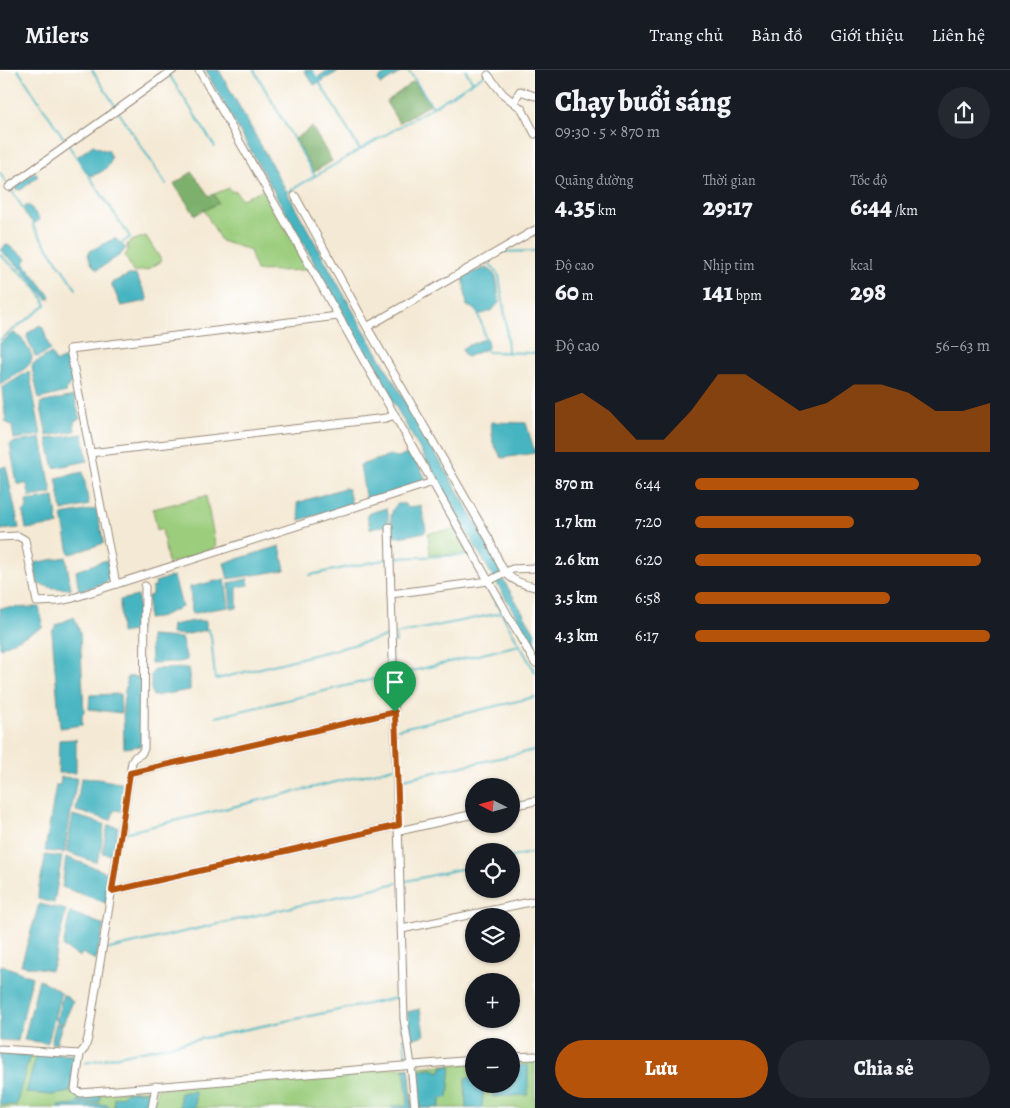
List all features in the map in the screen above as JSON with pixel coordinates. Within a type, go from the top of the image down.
[{"type":"street","points":[[9,187],[173,70]]},
{"type":"street","points":[[200,70],[432,482],[491,580],[535,663]]},
{"type":"street","points":[[488,75],[499,90],[522,109],[535,134]]},
{"type":"street","points":[[514,102],[520,91],[535,96]]},
{"type":"street","points":[[295,196],[367,327],[489,539],[504,572],[516,582],[535,587]]},
{"type":"street","points":[[367,327],[535,230]]},
{"type":"street","points":[[116,584],[70,349],[338,316]]},
{"type":"street","points":[[90,453],[395,416]]},
{"type":"street","points":[[0,537],[18,536],[25,540],[37,602],[65,600],[432,482]]},
{"type":"street","points":[[389,527],[404,1019],[415,1108]]},
{"type":"street","points":[[392,594],[491,580],[504,572],[517,568],[535,568]]},
{"type":"street","points":[[145,586],[144,749],[133,760],[130,773],[88,1038],[85,1048],[80,1054],[75,1088],[78,1092],[465,1061]]},
{"type":"street","points":[[130,773],[395,712]]},
{"type":"street","points":[[520,804],[535,800]]},
{"type":"street","points":[[112,891],[399,828],[465,816]]},
{"type":"street","points":[[402,929],[535,901]]},
{"type":"street","points":[[0,1049],[80,1054]]},
{"type":"street","points":[[520,1057],[535,1056]]},
{"type":"street","points":[[152,1108],[156,1086]]},
{"type":"green space","points":[[414,81],[430,104],[399,123],[386,102]]},
{"type":"green space","points":[[312,127],[332,161],[314,172],[295,139]]},
{"type":"green space","points":[[192,172],[209,196],[214,194],[218,203],[195,215],[174,184]]},
{"type":"green space","points":[[229,188],[232,192],[235,191],[242,199],[264,189],[309,269],[256,271],[250,250],[221,241],[204,210],[218,203],[214,194]]},
{"type":"green space","points":[[146,236],[162,261],[147,270],[133,272],[125,255],[128,251],[127,244]]},
{"type":"green space","points":[[206,496],[216,548],[168,564],[162,529],[157,530],[153,509]]},
{"type":"green space","points":[[455,529],[468,554],[430,555],[428,533]]},
{"type":"green space","points":[[0,1051],[78,1055],[73,1091],[75,1095],[150,1089],[153,1091],[150,1108],[0,1108]]},
{"type":"green space","points":[[535,1058],[535,1108],[418,1108],[414,1067],[465,1064],[465,1093],[520,1093],[520,1059]]},
{"type":"green space","points":[[409,1067],[413,1108],[154,1108],[157,1088]]},
{"type":"water","points":[[205,70],[219,70],[353,311],[490,547],[504,581],[535,633],[535,648],[469,536]]},
{"type":"water","points":[[304,70],[312,70],[317,78],[328,70],[341,70],[314,85]]},
{"type":"water","points":[[391,70],[405,70],[380,85],[378,79]]},
{"type":"water","points":[[93,145],[108,150],[111,160],[104,170],[90,176],[77,157]]},
{"type":"water","points":[[35,172],[38,176],[21,190],[15,189],[15,186]]},
{"type":"water","points":[[30,206],[40,220],[35,223],[29,219],[23,208]]},
{"type":"water","points":[[115,238],[126,248],[120,255],[97,270],[91,263],[88,255],[90,251]]},
{"type":"water","points":[[6,244],[27,258],[24,263],[50,296],[50,299],[47,299],[23,270],[1,251]]},
{"type":"water","points":[[486,268],[494,273],[496,277],[499,302],[490,311],[478,314],[467,306],[463,276]]},
{"type":"water","points":[[129,275],[136,275],[148,299],[147,301],[121,306],[111,283]]},
{"type":"water","points":[[40,325],[43,328],[50,350],[38,357],[35,356],[27,337],[28,333]]},
{"type":"water","points":[[14,333],[23,341],[30,352],[31,362],[0,385],[0,343]]},
{"type":"water","points":[[487,338],[488,348],[467,357],[465,356],[462,350],[464,347]]},
{"type":"water","points":[[51,353],[56,362],[66,358],[68,360],[72,383],[68,386],[66,392],[39,399],[32,368],[33,364]]},
{"type":"water","points":[[29,371],[41,435],[14,439],[12,426],[6,422],[2,388]]},
{"type":"water","points":[[74,396],[80,419],[74,421],[75,431],[47,436],[40,403]]},
{"type":"water","points":[[491,422],[526,423],[535,453],[502,458],[493,443]]},
{"type":"water","points":[[83,434],[87,461],[54,468],[47,439]]},
{"type":"water","points":[[41,438],[52,493],[30,497],[27,484],[17,484],[10,445],[15,442]]},
{"type":"water","points":[[412,453],[426,479],[425,482],[366,501],[360,465],[392,455],[394,458]]},
{"type":"water","points":[[6,466],[19,528],[0,530],[0,468]]},
{"type":"water","points":[[83,472],[89,505],[62,511],[56,478]]},
{"type":"water","points":[[344,488],[348,489],[352,505],[300,520],[297,503]]},
{"type":"water","points":[[54,497],[58,525],[26,529],[23,512],[27,508],[26,501]]},
{"type":"water","points":[[398,504],[405,504],[408,508],[421,505],[425,532],[393,537],[391,514]]},
{"type":"water","points":[[386,508],[388,526],[370,529],[367,514]]},
{"type":"water","points":[[96,509],[104,543],[71,554],[69,553],[62,515]]},
{"type":"water","points":[[280,546],[285,570],[228,579],[224,563]]},
{"type":"water","points":[[66,557],[71,589],[54,588],[38,584],[34,563]]},
{"type":"water","points":[[108,561],[109,567],[106,583],[79,591],[76,571]]},
{"type":"water","points":[[174,576],[182,607],[157,618],[148,619],[148,596],[152,595],[152,588],[156,586],[155,582]]},
{"type":"water","points":[[225,579],[229,607],[192,614],[190,587]]},
{"type":"water","points":[[248,579],[249,585],[238,587],[237,608],[231,608],[229,583]]},
{"type":"water","points":[[138,596],[139,630],[121,633],[120,600]]},
{"type":"water","points":[[39,607],[43,627],[0,648],[0,608]]},
{"type":"water","points":[[74,617],[80,631],[84,713],[82,714],[82,725],[60,728],[52,632],[56,625]]},
{"type":"water","points":[[206,621],[206,630],[184,635],[171,634],[172,625]]},
{"type":"water","points":[[150,636],[181,638],[187,660],[151,663]]},
{"type":"water","points":[[188,668],[190,690],[153,696],[151,675],[155,669]]},
{"type":"water","points":[[142,676],[141,746],[124,748],[123,706],[127,677]]},
{"type":"water","points":[[120,694],[121,713],[89,709],[90,695]]},
{"type":"water","points":[[76,739],[76,773],[58,773],[59,740]]},
{"type":"water","points":[[61,777],[77,778],[64,853],[45,851],[56,785],[60,785]]},
{"type":"water","points":[[81,778],[126,784],[122,811],[114,810],[111,820],[76,811]]},
{"type":"water","points":[[73,815],[104,824],[101,849],[95,862],[66,852]]},
{"type":"water","points":[[108,825],[118,827],[113,855],[102,853]]},
{"type":"water","points":[[45,855],[62,857],[54,903],[38,899]]},
{"type":"water","points":[[66,857],[111,874],[106,903],[62,887]]},
{"type":"water","points":[[39,904],[66,910],[51,970],[21,965]]},
{"type":"water","points":[[70,912],[104,925],[96,960],[82,953],[80,957],[63,947]]},
{"type":"water","points":[[2,965],[32,977],[18,1041],[0,1040],[0,967]]},
{"type":"water","points":[[39,979],[61,992],[48,1042],[46,1043],[24,1040]]},
{"type":"water","points":[[63,994],[73,1002],[63,1024],[56,1021]]},
{"type":"water","points":[[420,1009],[424,1035],[412,1039],[407,1012]]},
{"type":"water","points":[[56,1023],[62,1025],[56,1044],[51,1043]]},
{"type":"water","points":[[0,1054],[30,1055],[16,1105],[0,1105]]},
{"type":"water","points":[[40,1054],[75,1055],[70,1092],[54,1095],[26,1093],[36,1056]]},
{"type":"water","points":[[520,1065],[528,1065],[528,1095],[493,1097],[493,1093],[520,1093]]},
{"type":"water","points":[[443,1066],[451,1066],[448,1097],[440,1099],[440,1107],[420,1108],[417,1071],[432,1069],[440,1072]]},
{"type":"water","points":[[409,1068],[412,1108],[391,1108],[392,1106],[406,1105],[408,1103],[404,1069]]},
{"type":"water","points":[[150,1091],[148,1108],[114,1108],[114,1098],[123,1096],[126,1092]]},
{"type":"water","points":[[195,1091],[195,1108],[180,1108],[180,1093]]},
{"type":"water","points":[[98,1093],[100,1102],[78,1102],[79,1095]]},
{"type":"water","points":[[466,1093],[483,1093],[482,1108],[466,1108]]},
{"type":"water","points":[[81,1103],[108,1105],[110,1108],[57,1108],[58,1106]]},
{"type":"waterway","points":[[18,70],[130,237],[122,243]]},
{"type":"waterway","points":[[92,70],[116,107]]},
{"type":"waterway","points":[[254,70],[315,176]]},
{"type":"waterway","points":[[312,70],[360,150]]},
{"type":"waterway","points":[[408,70],[433,107]]},
{"type":"waterway","points":[[465,70],[473,82]]},
{"type":"waterway","points":[[286,193],[433,107],[492,70]]},
{"type":"waterway","points":[[170,76],[215,147]]},
{"type":"waterway","points":[[118,111],[166,184]]},
{"type":"waterway","points":[[0,173],[23,208]]},
{"type":"waterway","points":[[34,222],[33,226],[76,289]]},
{"type":"waterway","points":[[502,252],[535,251]]},
{"type":"waterway","points":[[0,255],[38,290],[46,305],[0,340]]},
{"type":"waterway","points":[[488,260],[499,276],[506,322],[508,352]]},
{"type":"waterway","points":[[478,314],[485,339]]},
{"type":"waterway","points":[[486,350],[488,352],[535,353]]},
{"type":"waterway","points":[[393,558],[470,555]]},
{"type":"waterway","points":[[310,575],[388,559]]},
{"type":"waterway","points":[[485,584],[535,672]]},
{"type":"waterway","points":[[395,642],[396,634],[501,613]]},
{"type":"waterway","points":[[207,629],[211,636],[215,678],[217,679],[389,636]]},
{"type":"waterway","points":[[396,675],[519,645]]},
{"type":"waterway","points":[[216,717],[387,676],[391,677]]},
{"type":"waterway","points":[[398,729],[535,697]]},
{"type":"waterway","points":[[399,780],[535,750]]},
{"type":"waterway","points":[[124,833],[394,768]]},
{"type":"waterway","points":[[520,855],[535,852]]},
{"type":"waterway","points":[[402,882],[465,868]]},
{"type":"waterway","points":[[105,950],[397,883]]},
{"type":"waterway","points":[[85,1063],[401,997]]},
{"type":"waterway","points":[[400,1014],[402,1031]]},
{"type":"waterway","points":[[404,1038],[406,1064]]},
{"type":"route","points":[[395,712],[399,825],[112,891],[130,773],[395,712]]}]
